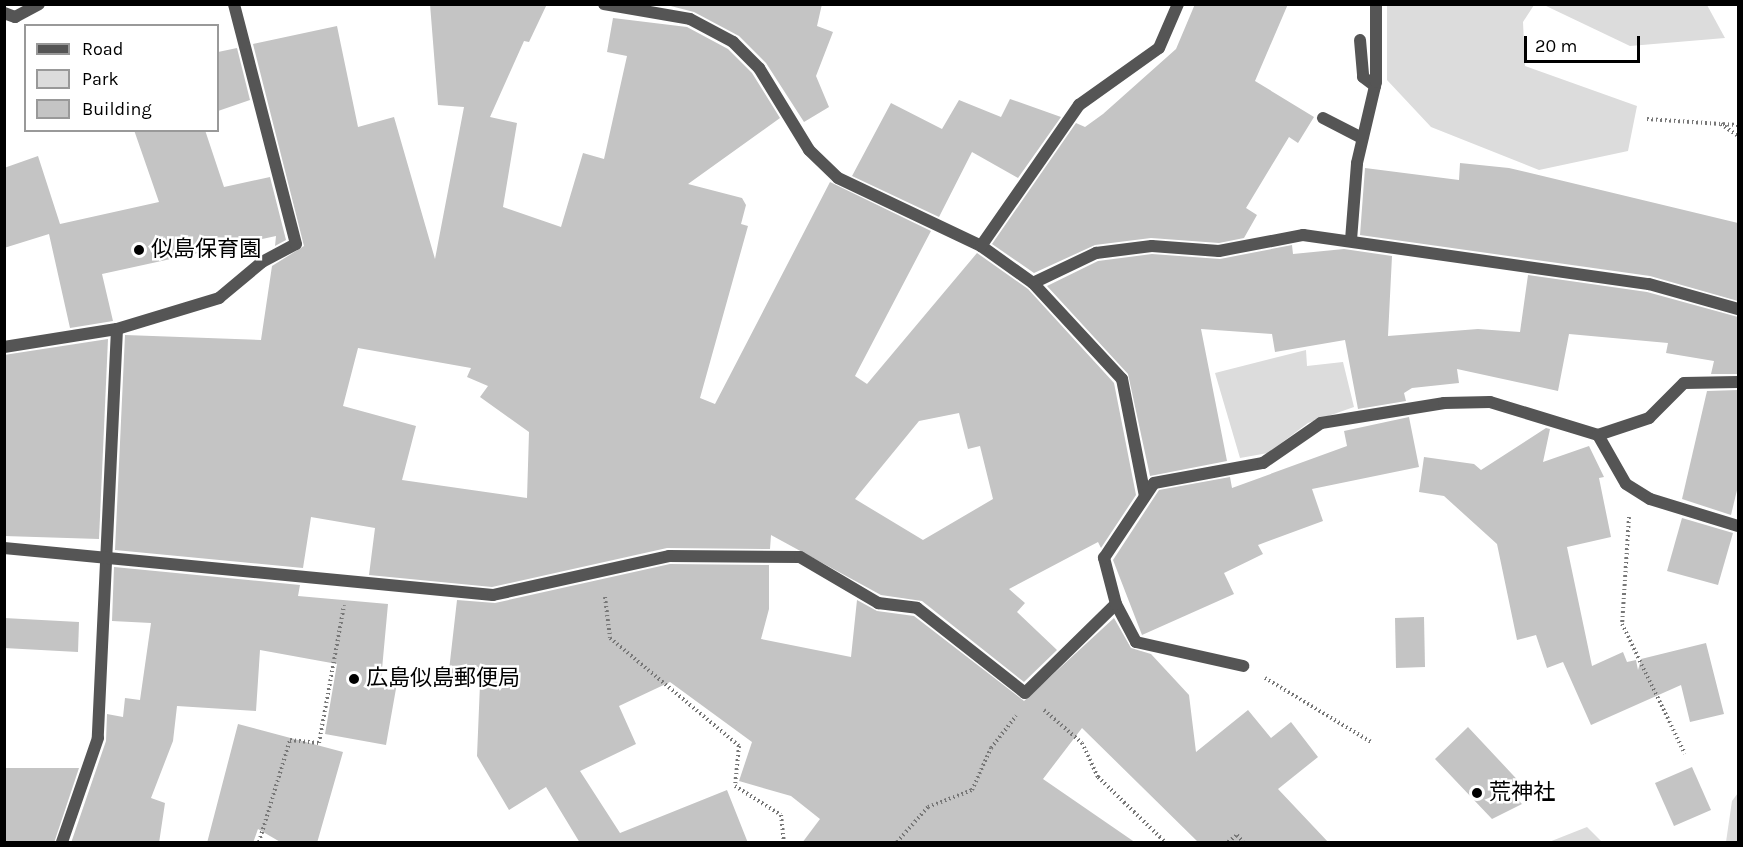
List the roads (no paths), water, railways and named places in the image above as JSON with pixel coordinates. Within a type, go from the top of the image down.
[{"type":"street","points":[[4,13],[15,17],[39,4]]},
{"type":"street","points":[[4,347],[117,328],[219,298],[262,262],[296,244],[234,4]]},
{"type":"street","points":[[604,4],[690,19],[733,42],[759,68],[809,150],[838,178],[981,246],[1033,283],[1122,379],[1144,496]]},
{"type":"street","points":[[981,246],[1079,105],[1159,48],[1178,4]]},
{"type":"street","points":[[1351,240],[1362,138],[1375,86],[1376,4]]},
{"type":"street","points":[[1360,40],[1363,77],[1375,86]]},
{"type":"street","points":[[1323,118],[1362,138]]},
{"type":"street","points":[[1033,283],[1096,253],[1152,246],[1219,250],[1303,234],[1649,284],[1738,309]]},
{"type":"street","points":[[62,843],[98,738],[104,556],[117,328]]},
{"type":"street","points":[[1243,666],[1136,642],[1116,604],[1104,558],[1154,483],[1263,463],[1321,423],[1444,403],[1490,402],[1598,435],[1649,418],[1684,383],[1738,382]]},
{"type":"street","points":[[1598,435],[1626,484],[1650,499],[1738,526]]},
{"type":"street","points":[[4,548],[104,556],[347,583],[493,595],[669,556],[800,557],[878,603],[917,608],[1025,693],[1116,604]]},
{"type":"place","name":"似島保育園","points":[[139,250]]},
{"type":"place","name":"広島似島郵便局","points":[[354,679]]},
{"type":"place","name":"荒神社","points":[[1477,793]]}]
